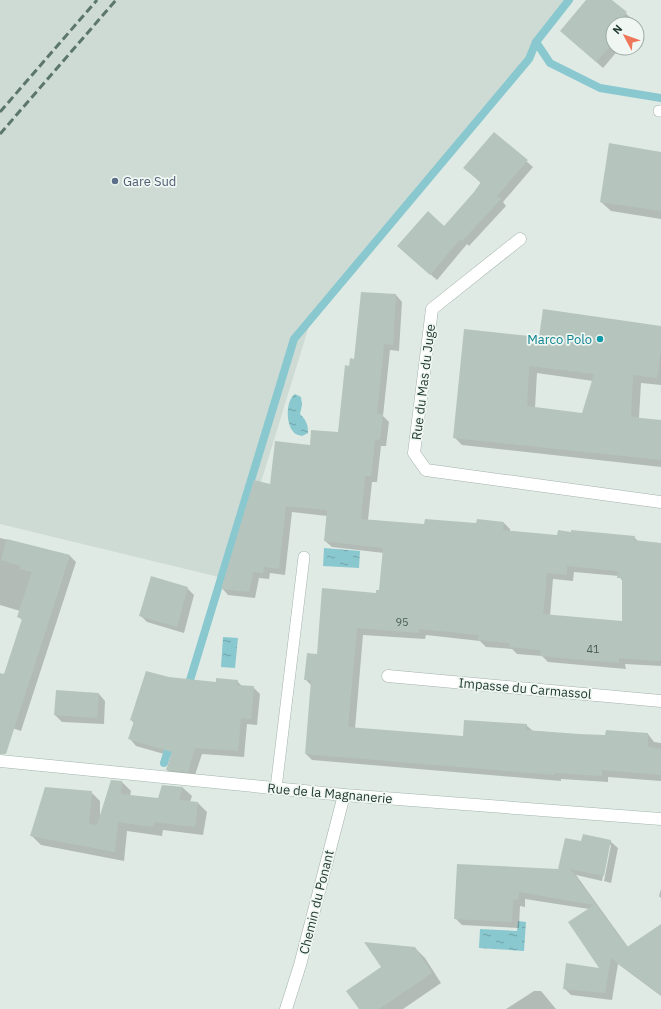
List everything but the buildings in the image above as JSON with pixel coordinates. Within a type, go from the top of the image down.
[{"type":"street","name":"Rue du Mas du Juge","points":[[520,239],[432,309],[414,454],[426,470],[661,502]]},
{"type":"street","name":"Impasse du Carmassol","points":[[388,676],[661,701]]},
{"type":"street","name":"Rue de la Magnanerie","points":[[0,761],[344,795],[661,819]]},
{"type":"street","name":"Chemin du Ponant","points":[[286,1009],[300,965],[344,795]]},
{"type":"lane","points":[[276,788],[304,557]]},
{"type":"shaded area","points":[[0,0],[573,0],[309,326],[231,580],[0,524]]},
{"type":"water","points":[[295,394],[301,397],[302,405],[300,414],[308,427],[308,433],[302,436],[298,435],[292,430],[288,416],[290,401]]},
{"type":"water","points":[[324,548],[360,551],[359,568],[323,566]]},
{"type":"water","points":[[223,637],[238,638],[235,668],[221,667]]},
{"type":"water","points":[[518,921],[526,922],[524,951],[479,948],[480,929],[517,931]]},
{"type":"waterway","points":[[187,690],[294,339],[529,59],[536,42],[569,0]]},
{"type":"waterway","points":[[536,42],[550,63],[600,88],[661,98]]},
{"type":"waterway","points":[[164,763],[171,741]]},
{"type":"railway","points":[[0,112],[97,0]]},
{"type":"railway","points":[[0,134],[116,0]]},
{"type":"place","name":"Gare Sud","points":[[115,181]]},
{"type":"place","name":"Marco Polo","points":[[600,339]]}]
